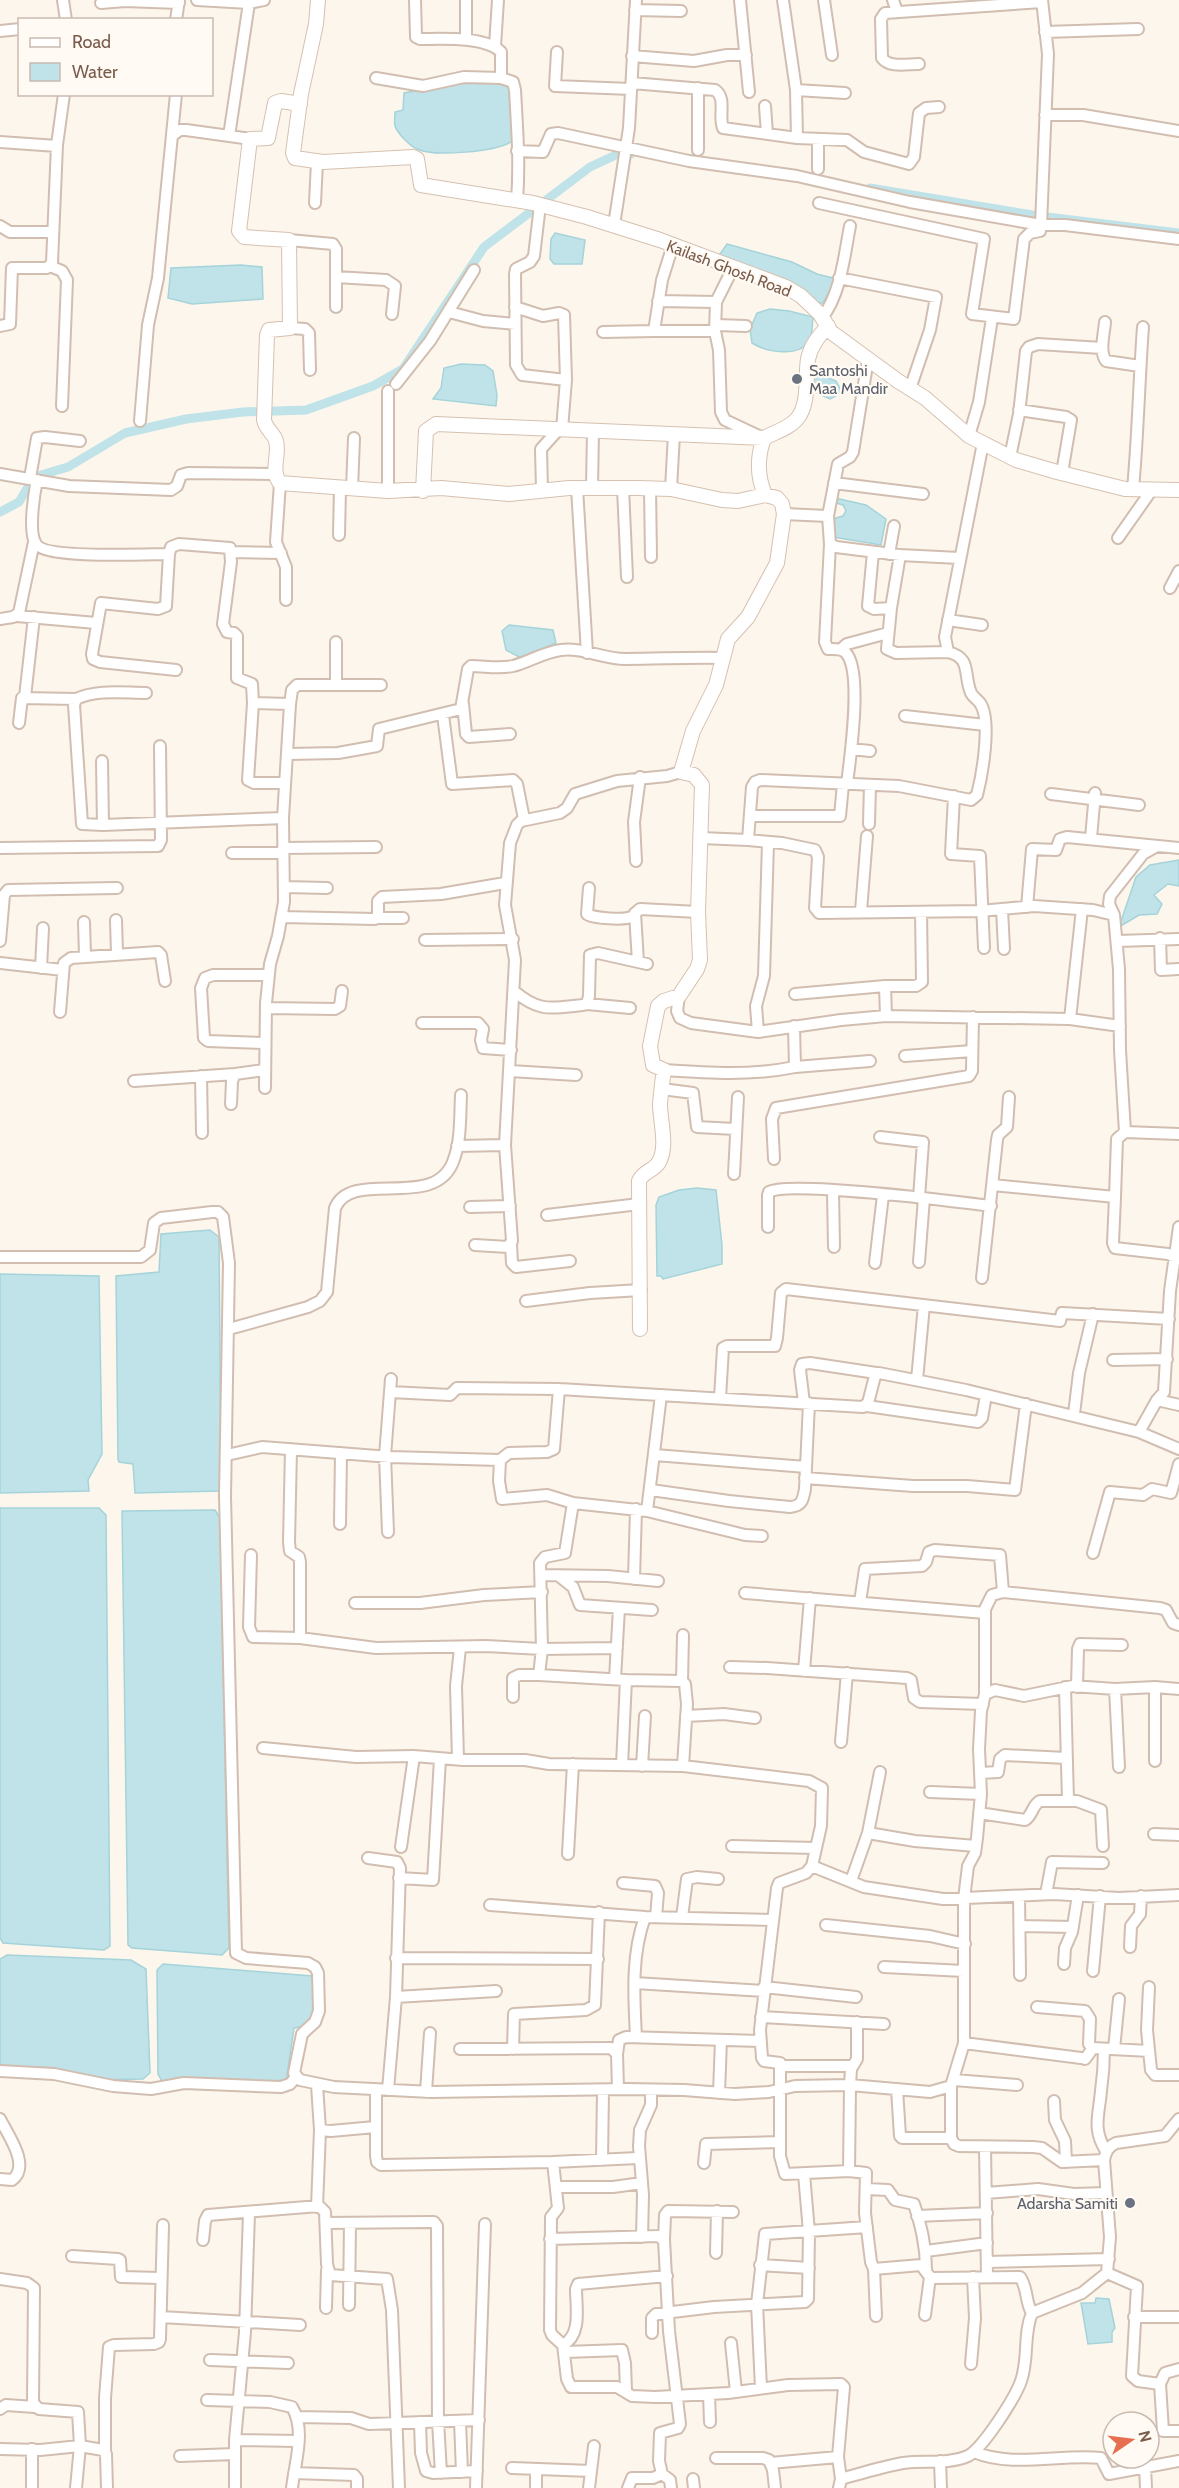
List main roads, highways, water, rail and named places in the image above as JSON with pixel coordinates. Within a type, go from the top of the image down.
[{"type":"water","points":[[463,82],[495,82],[509,86],[512,141],[494,148],[437,153],[417,149],[404,139],[395,126],[395,112],[403,110],[404,93]]},
{"type":"water","points":[[555,233],[585,240],[582,264],[554,264],[550,259],[551,239]]},
{"type":"water","points":[[727,244],[792,262],[817,274],[837,279],[823,303],[817,303],[715,261]]},
{"type":"water","points":[[241,265],[262,267],[263,299],[192,304],[168,298],[171,268]]},
{"type":"water","points":[[770,309],[813,317],[809,341],[798,350],[782,352],[765,349],[752,343],[750,329],[757,313]]},
{"type":"water","points":[[461,364],[485,365],[493,371],[497,395],[496,406],[433,399],[441,388],[444,368]]},
{"type":"water","points":[[816,376],[836,381],[841,390],[838,395],[830,399],[814,392],[811,382]]},
{"type":"water","points":[[835,498],[866,505],[886,519],[881,545],[833,537],[833,524],[836,518],[843,516],[846,511],[843,505],[836,503]]},
{"type":"water","points":[[509,625],[553,630],[556,643],[521,658],[506,650],[502,631]]},
{"type":"water","points":[[1179,860],[1179,886],[1168,884],[1154,895],[1162,904],[1157,914],[1139,915],[1119,927],[1136,877],[1150,865]]},
{"type":"water","points":[[697,1188],[716,1190],[722,1264],[663,1279],[657,1276],[656,1205],[659,1197],[679,1190]]},
{"type":"water","points":[[210,1230],[219,1237],[221,1491],[135,1493],[133,1464],[119,1462],[118,1459],[116,1276],[159,1272],[161,1234]]},
{"type":"water","points":[[0,1274],[99,1276],[102,1454],[88,1480],[89,1491],[0,1493]]},
{"type":"water","points":[[0,1508],[99,1508],[106,1515],[110,1946],[104,1950],[3,1943],[0,1938]]},
{"type":"water","points":[[215,1510],[220,1518],[229,1948],[222,1955],[132,1948],[128,1945],[122,1511]]},
{"type":"water","points":[[7,1955],[131,1960],[146,1969],[150,2073],[143,2079],[87,2080],[0,2070],[0,1959]]},
{"type":"water","points":[[163,1964],[312,1976],[314,2000],[311,2025],[294,2028],[286,2082],[164,2085],[158,2074],[157,1970]]},
{"type":"water","points":[[1096,2298],[1109,2299],[1115,2328],[1112,2332],[1112,2342],[1088,2344],[1081,2303],[1095,2303]]},
{"type":"waterway","points":[[0,512],[19,502],[31,482],[41,475],[68,467],[125,433],[186,419],[243,412],[306,410],[373,386],[403,369],[484,247],[590,167],[618,154],[631,154]]},
{"type":"waterway","points":[[870,188],[1039,216],[1179,233]]},
{"type":"place","name":"Santoshi Maa Mandir","points":[[797,379]]},
{"type":"place","name":"Adarsha Samiti","points":[[1130,2203]]}]
